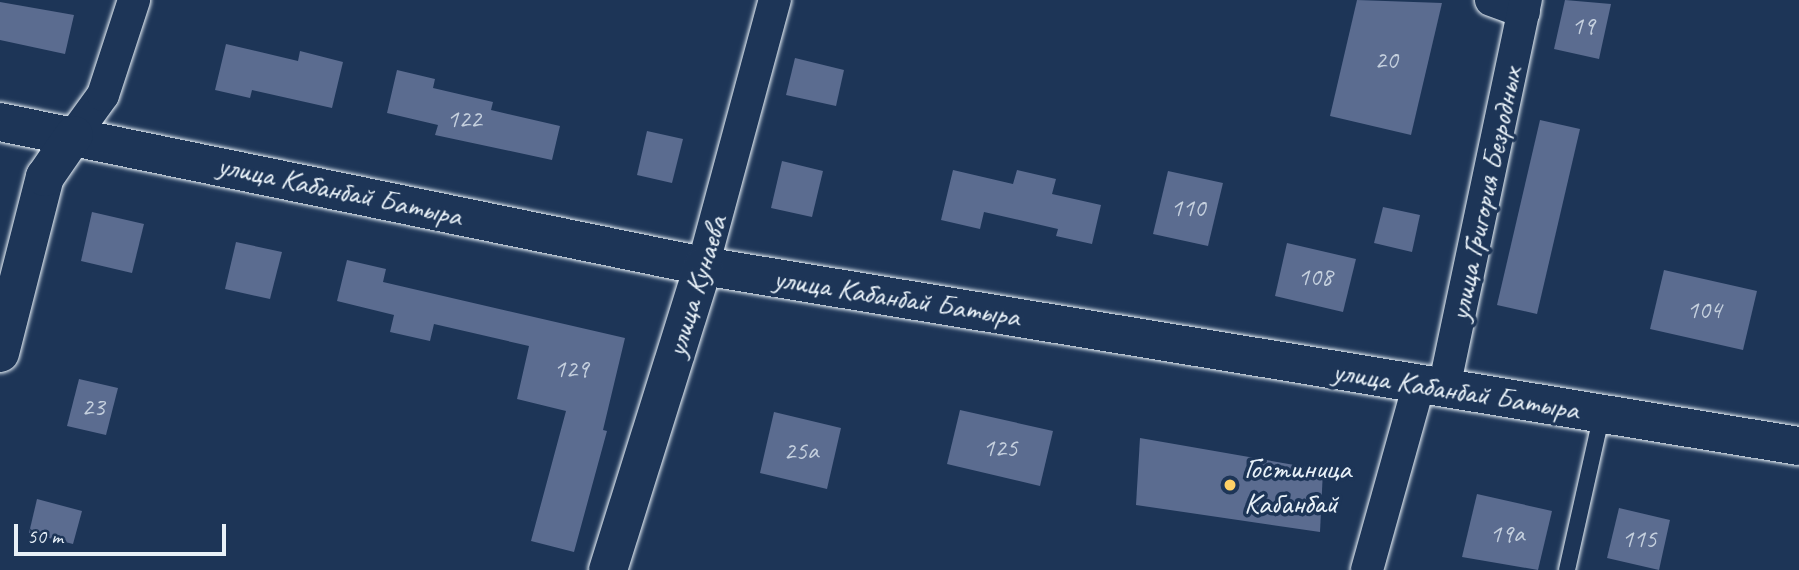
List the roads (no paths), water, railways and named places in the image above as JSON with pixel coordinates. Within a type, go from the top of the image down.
[{"type":"street","points":[[0,353],[45,177],[103,95],[134,0]]},
{"type":"street","name":"улица Кунаева","points":[[608,570],[703,265],[775,0]]},
{"type":"street","points":[[1491,0],[1525,6]]},
{"type":"street","name":"улица Григория Безродных","points":[[1367,570],[1432,386],[1525,6]]},
{"type":"street","name":"улица Кабанбай Батыра","points":[[0,122],[703,265],[1799,446]]},
{"type":"lane","points":[[1567,570],[1602,414]]},
{"type":"place","name":"Гостиница Кабанбай","points":[[1230,485]]}]
